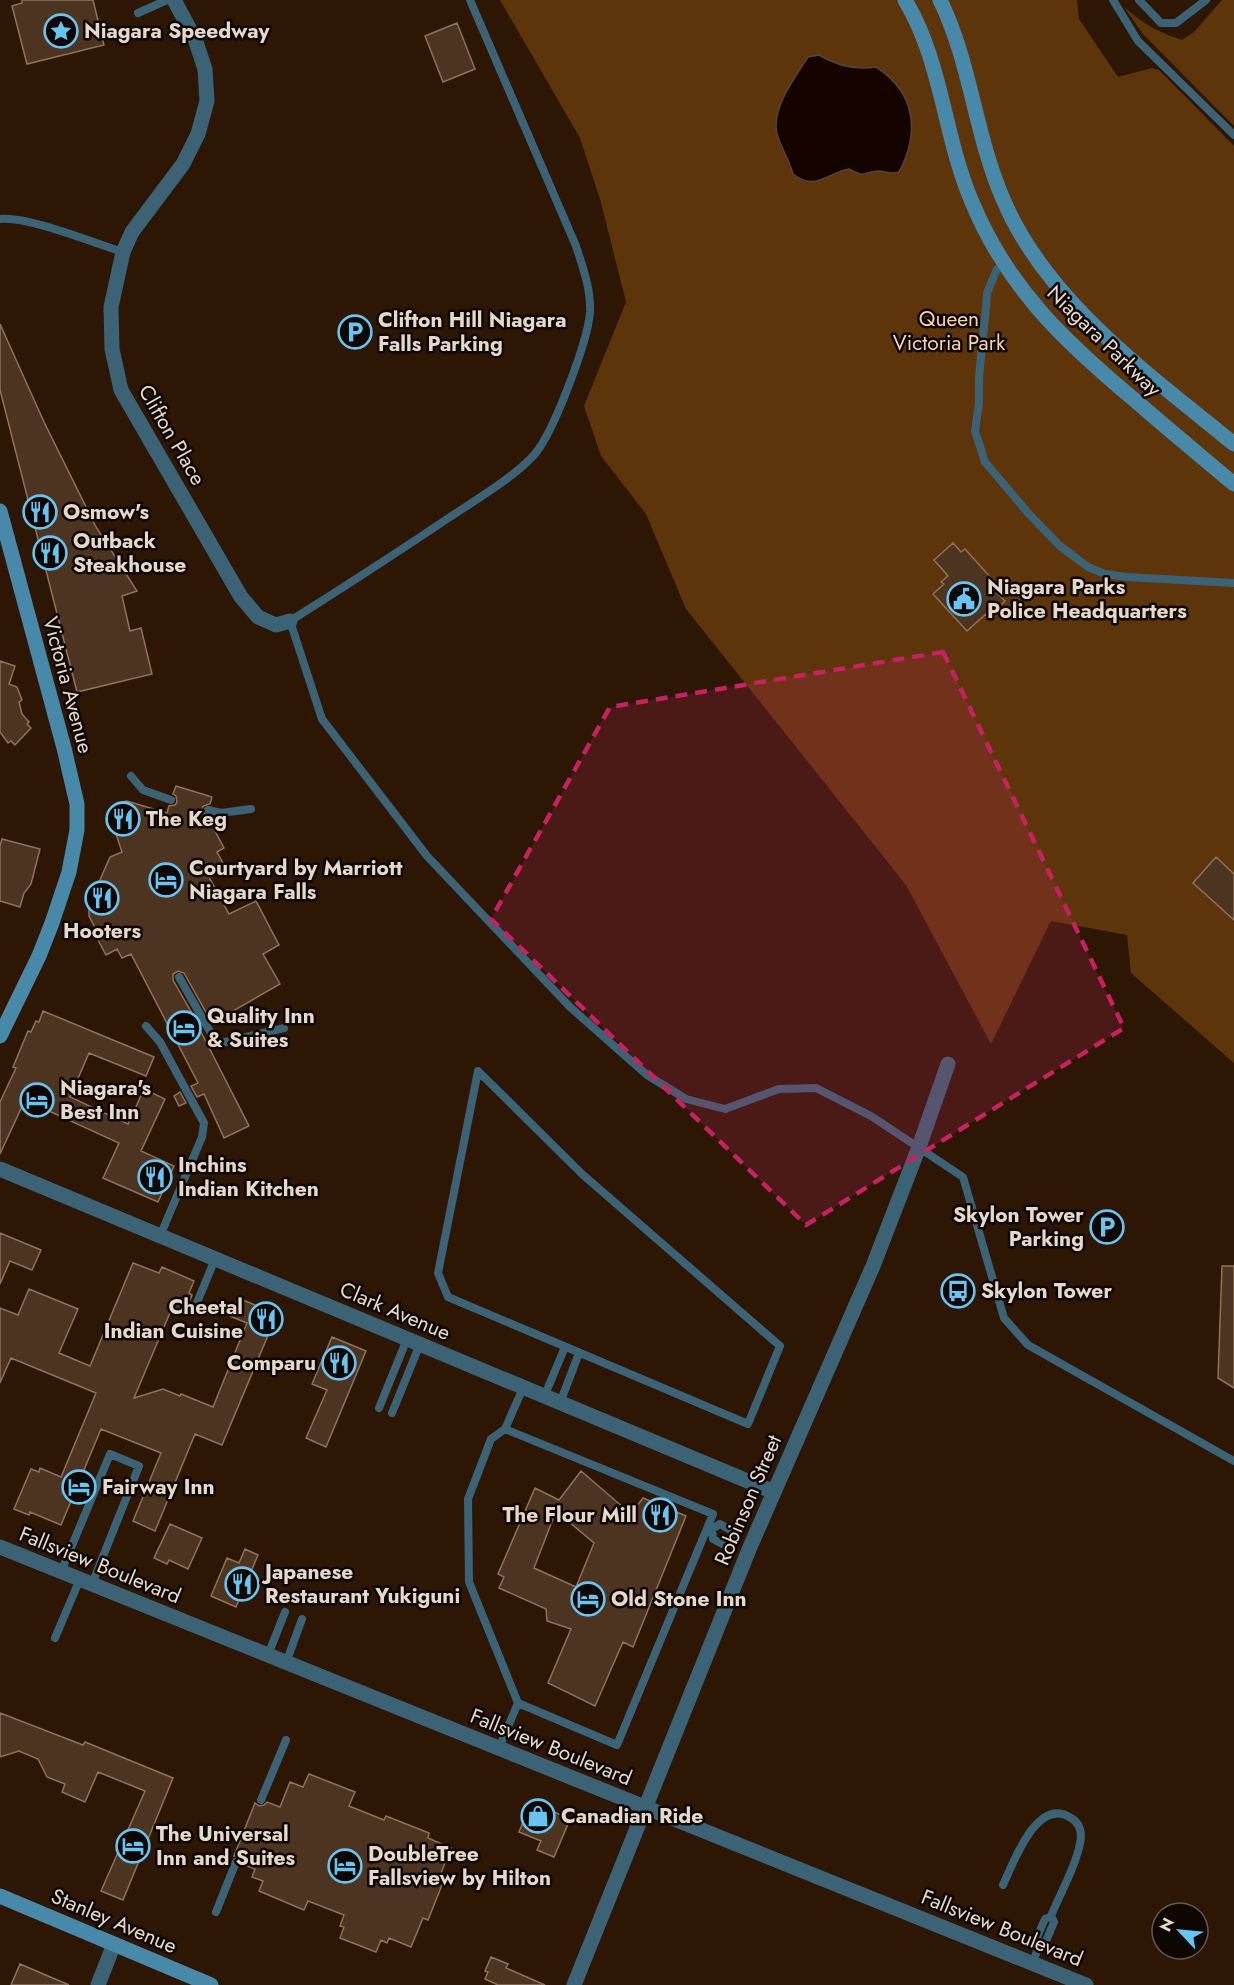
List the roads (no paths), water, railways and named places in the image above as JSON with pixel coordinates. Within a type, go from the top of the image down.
[{"type":"main road","name":"Niagara Parkway","points":[[905,0],[927,48],[963,180],[982,226],[1004,264],[1044,318],[1068,342],[1234,484]]},
{"type":"main road","name":"Niagara Parkway","points":[[940,0],[959,48],[994,176],[1012,217],[1046,273],[1073,305],[1117,346],[1234,444]]},
{"type":"main road","name":"Victoria Avenue","points":[[0,515],[64,748],[77,804],[77,830],[69,872],[39,957],[0,1036]]},
{"type":"main road","name":"Stanley Avenue","points":[[0,1896],[211,1985]]},
{"type":"street","name":"Clifton Place","points":[[174,0],[195,39],[205,69],[207,101],[198,134],[183,164],[132,232],[123,252],[111,307],[112,349],[121,390],[241,597],[258,617],[276,625],[290,621]]},
{"type":"street","name":"Robinson Street","points":[[574,1985],[750,1547],[873,1266],[948,1064]]},
{"type":"street","name":"Clark Avenue","points":[[0,1169],[774,1492]]},
{"type":"street","name":"Fallsview Boulevard","points":[[0,1547],[1086,1985]]},
{"type":"street","points":[[98,1985],[114,1944]]},
{"type":"lane","points":[[138,13],[167,0]]},
{"type":"lane","points":[[470,0],[576,246],[589,287],[590,311],[587,334],[546,438],[534,455],[480,497],[290,621],[322,719],[427,856],[570,1007],[647,1075],[686,1099],[725,1109],[779,1089],[816,1088],[871,1116],[919,1147],[963,1177],[1004,1318],[1028,1345],[1234,1461]]},
{"type":"lane","points":[[1113,0],[1138,41],[1234,135]]},
{"type":"lane","points":[[1139,0],[1161,23],[1176,24],[1206,0]]},
{"type":"lane","points":[[0,219],[27,222],[123,252]]},
{"type":"lane","points":[[1004,264],[998,269],[987,293],[979,376],[979,404],[975,431],[985,462],[1028,513],[1060,546],[1088,567],[1105,574],[1127,577],[1234,583]]},
{"type":"lane","points":[[131,776],[143,790],[171,800]]},
{"type":"lane","points":[[207,810],[221,813],[251,809]]},
{"type":"lane","points":[[179,976],[217,1044],[284,1028]]},
{"type":"lane","points":[[146,1026],[160,1042],[204,1124],[202,1137],[160,1236]]},
{"type":"lane","points":[[478,1071],[582,1174],[780,1346],[748,1424],[579,1353],[448,1297],[438,1273],[478,1071]]},
{"type":"lane","points":[[194,1310],[215,1259]]},
{"type":"lane","points":[[379,1408],[413,1342]]},
{"type":"lane","points":[[392,1413],[413,1342]]},
{"type":"lane","points":[[544,1397],[565,1347]]},
{"type":"lane","points":[[560,1403],[579,1353]]},
{"type":"lane","points":[[499,1748],[518,1703],[469,1582],[468,1498],[490,1439],[505,1429],[523,1388]]},
{"type":"lane","points":[[505,1429],[713,1514],[710,1528],[617,1745],[518,1703]]},
{"type":"lane","points":[[55,1638],[86,1582],[139,1466],[110,1454],[61,1572]]},
{"type":"lane","points":[[710,1528],[720,1524],[734,1532],[734,1540]]},
{"type":"lane","points":[[710,1528],[713,1539],[726,1546],[734,1540]]},
{"type":"lane","points":[[734,1540],[750,1547]]},
{"type":"lane","points":[[268,1655],[285,1612]]},
{"type":"lane","points":[[286,1663],[302,1620]]},
{"type":"lane","points":[[261,1800],[286,1740]]},
{"type":"lane","points":[[1003,1885],[1032,1827],[1042,1819],[1053,1815],[1065,1815],[1080,1827],[1078,1850],[1051,1916],[1045,1919],[1037,1937],[1040,1944],[1032,1964]]},
{"type":"lane","points":[[216,1912],[236,1862]]},
{"type":"place","name":"Niagara Speedway","points":[[61,31]]},
{"type":"place","name":"Clifton Hill Niagara Falls Parking","points":[[355,332]]},
{"type":"place","name":"Osmow's","points":[[40,512]]},
{"type":"place","name":"Outback Steakhouse","points":[[50,553]]},
{"type":"place","name":"Niagara Parks Police Headquarters","points":[[964,599]]},
{"type":"place","name":"The Keg","points":[[123,819]]},
{"type":"place","name":"Courtyard by Marriott Niagara Falls","points":[[166,880]]},
{"type":"place","name":"Hooters","points":[[102,898]]},
{"type":"place","name":"Quality Inn & Suites","points":[[184,1028]]},
{"type":"place","name":"Niagara's Best Inn","points":[[37,1100]]},
{"type":"place","name":"Inchins Indian Kitchen","points":[[155,1177]]},
{"type":"place","name":"Skylon Tower Parking","points":[[1107,1227]]},
{"type":"place","name":"Skylon Tower","points":[[958,1291]]},
{"type":"place","name":"Cheetal Indian Cuisine","points":[[266,1319]]},
{"type":"place","name":"Comparu","points":[[339,1363]]},
{"type":"place","name":"Fairway Inn","points":[[79,1487]]},
{"type":"place","name":"The Flour Mill","points":[[660,1515]]},
{"type":"place","name":"Japanese Restaurant Yukiguni","points":[[242,1584]]},
{"type":"place","name":"Old Stone Inn","points":[[588,1599]]},
{"type":"place","name":"Canadian Ride","points":[[538,1816]]},
{"type":"place","name":"The Universal Inn and Suites","points":[[133,1846]]},
{"type":"place","name":"DoubleTree Fallsview by Hilton","points":[[345,1866]]},
{"type":"park label","name":"Queen Victoria Park","points":[[949,331]]}]
